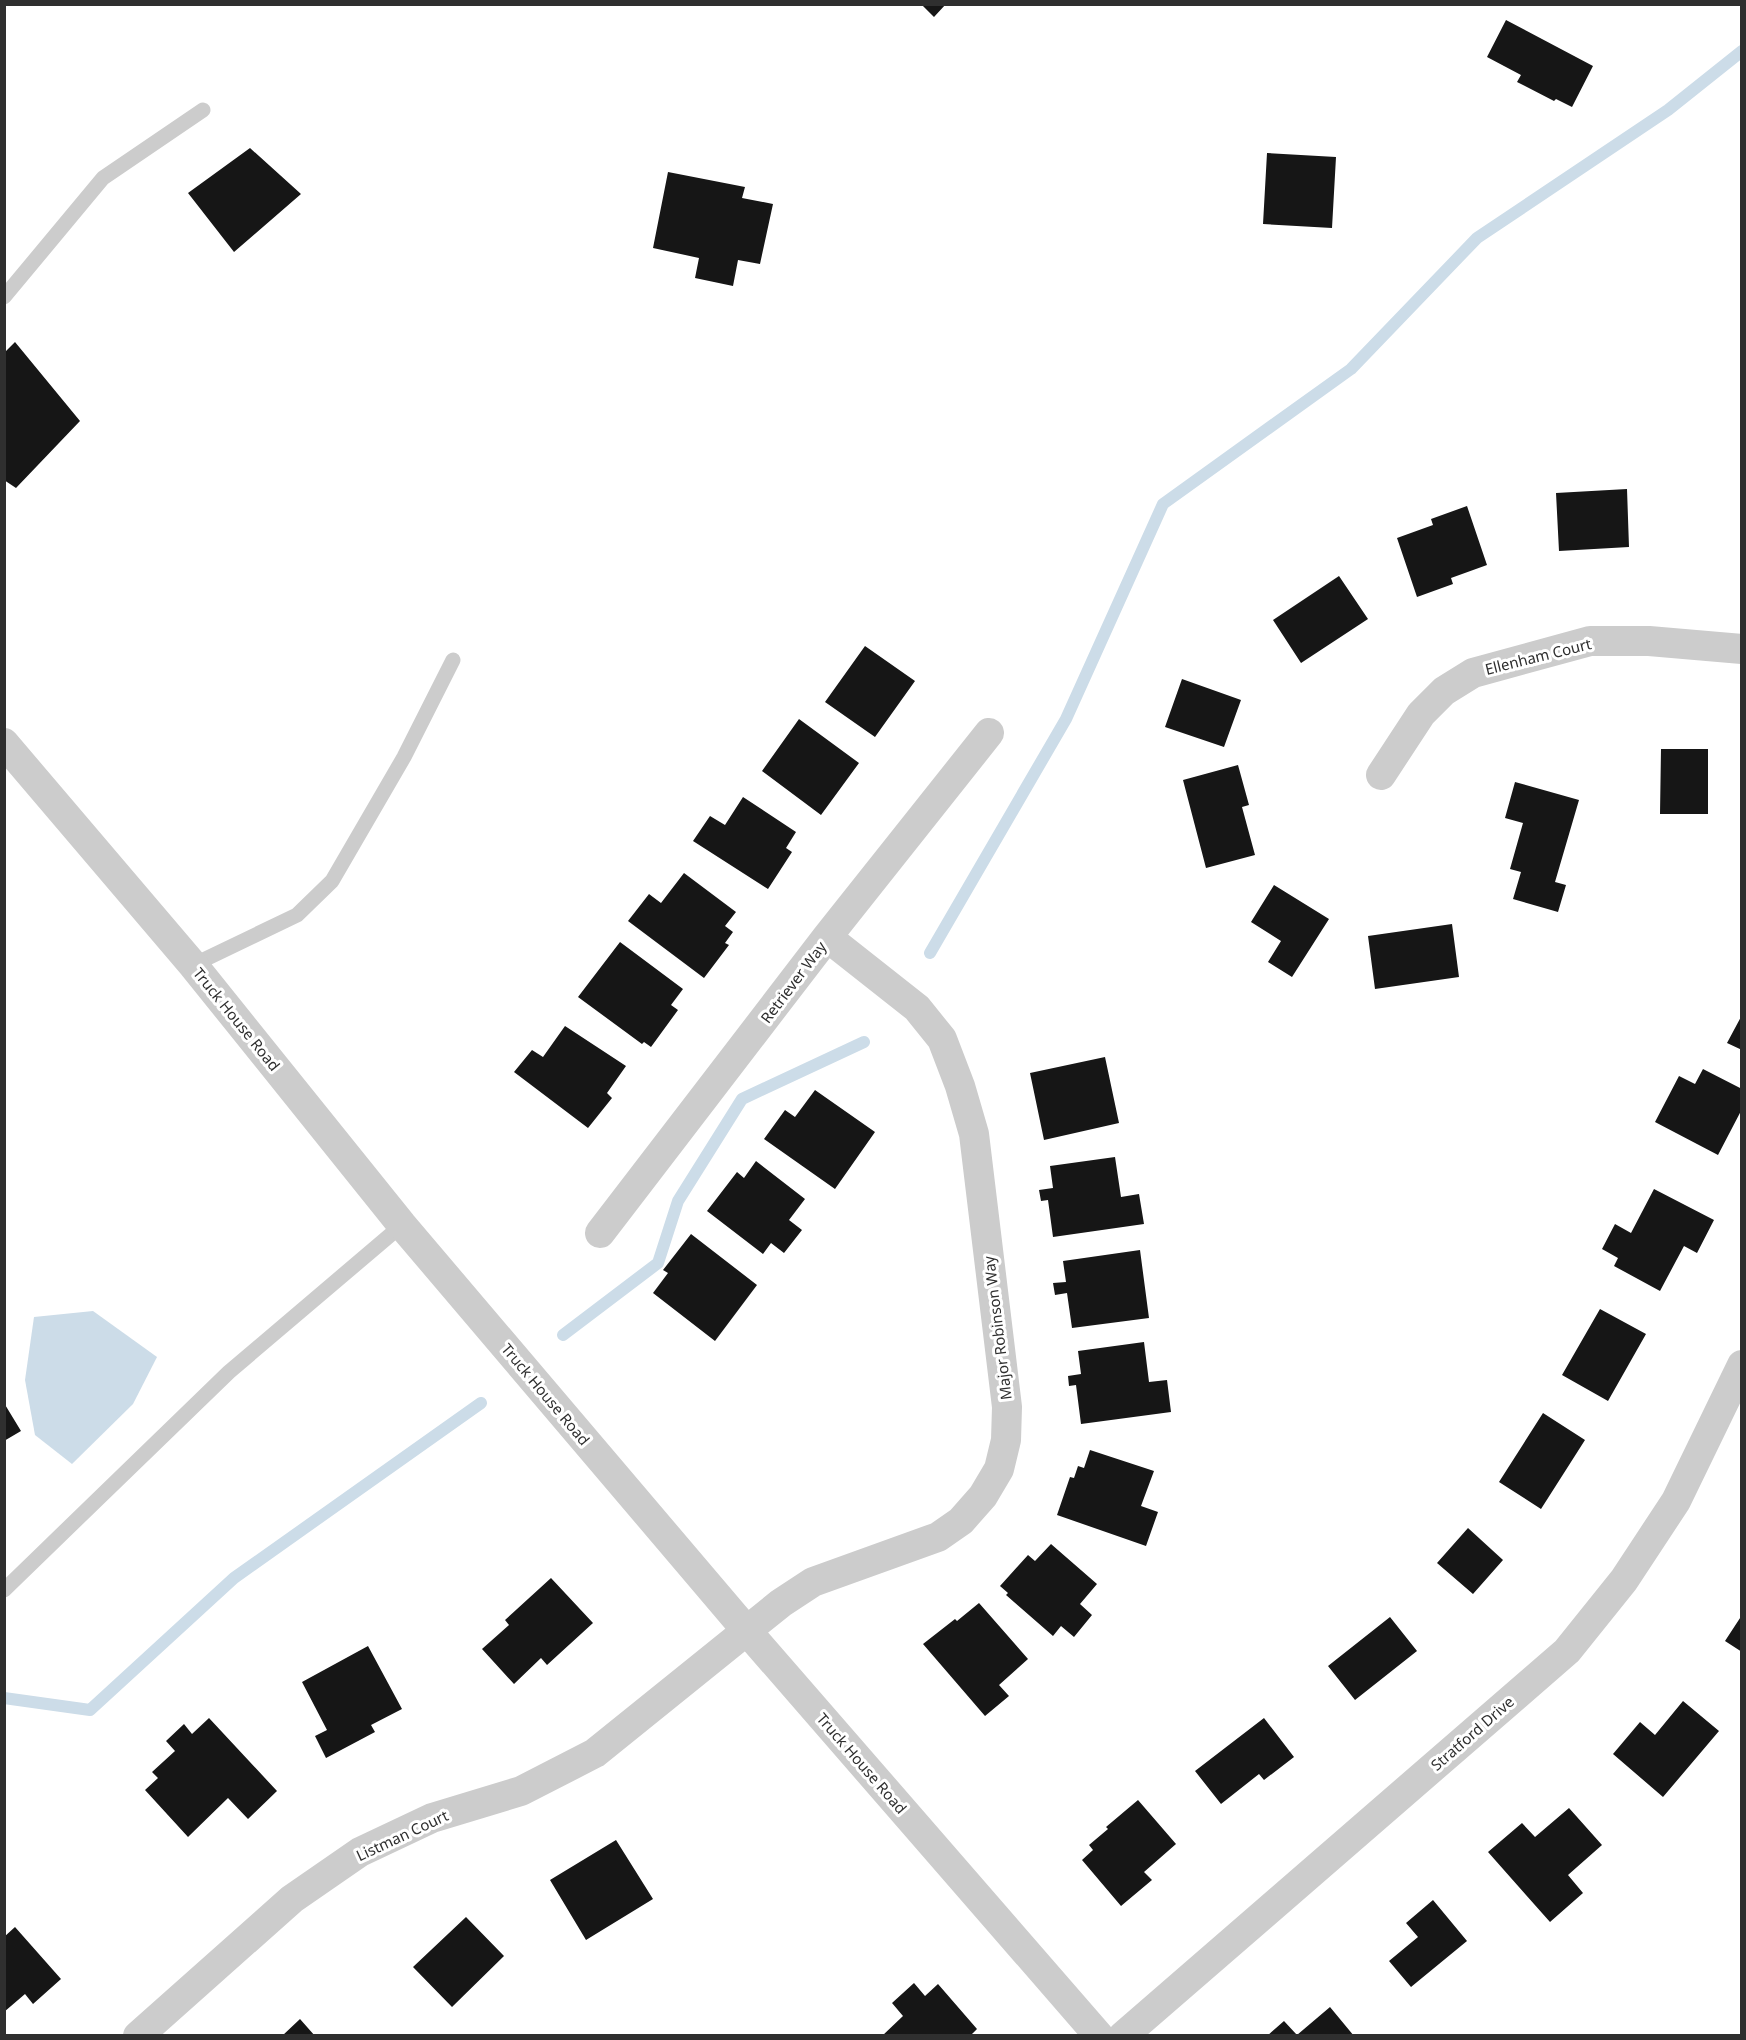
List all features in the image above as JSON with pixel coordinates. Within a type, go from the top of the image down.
[{"type":"street","name":"Ellenham Court","points":[[1381,775],[1421,714],[1444,691],[1473,673],[1590,641],[1649,641],[1742,649]]},
{"type":"street","name":"Retriever Way","points":[[600,1233],[827,937],[989,733]]},
{"type":"street","name":"Truck House Road","points":[[4,743],[193,964],[402,1225],[747,1631],[1099,2036]]},
{"type":"street","name":"Major Robinson Way","points":[[747,1631],[781,1603],[813,1582],[938,1537],[954,1526],[983,1496],[999,1469],[1006,1440],[1007,1407],[974,1134],[960,1086],[942,1039],[917,1008],[827,937]]},
{"type":"street","name":"Stratford Drive","points":[[1124,2036],[1567,1651],[1624,1580],[1676,1502],[1742,1365]]},
{"type":"street","name":"Listman Court","points":[[138,2036],[292,1899],[360,1852],[432,1818],[521,1791],[595,1753],[747,1631]]},
{"type":"lane","points":[[4,297],[103,178],[203,110]]},
{"type":"lane","points":[[193,964],[297,915],[332,881],[404,757],[453,660]]},
{"type":"lane","points":[[4,1590],[229,1372],[402,1225]]},
{"type":"water","points":[[93,1311],[157,1357],[133,1404],[72,1464],[35,1435],[25,1380],[34,1317]]},
{"type":"building","points":[[921,4],[946,4],[934,17]]},
{"type":"building","points":[[1506,20],[1593,66],[1572,107],[1556,99],[1554,101],[1517,82],[1521,75],[1487,57]]},
{"type":"building","points":[[250,148],[301,194],[234,252],[188,193]]},
{"type":"building","points":[[1267,153],[1336,157],[1332,228],[1263,224]]},
{"type":"building","points":[[668,172],[745,187],[742,198],[773,204],[760,264],[738,260],[733,286],[695,278],[699,258],[653,248]]},
{"type":"building","points":[[15,342],[80,421],[16,488],[4,480],[4,353]]},
{"type":"building","points":[[1627,489],[1629,547],[1559,551],[1556,493]]},
{"type":"building","points":[[1467,506],[1487,565],[1451,578],[1453,584],[1417,597],[1397,538],[1433,525],[1431,519]]},
{"type":"building","points":[[1339,576],[1368,619],[1301,663],[1273,620]]},
{"type":"building","points":[[865,646],[915,681],[875,737],[825,702]]},
{"type":"building","points":[[1182,679],[1241,700],[1224,747],[1165,727]]},
{"type":"building","points":[[799,719],[859,763],[821,815],[762,771]]},
{"type":"building","points":[[1661,749],[1708,749],[1708,814],[1660,814]]},
{"type":"building","points":[[1238,765],[1249,805],[1242,807],[1255,855],[1206,868],[1183,780]]},
{"type":"building","points":[[1515,782],[1579,800],[1555,882],[1566,885],[1558,912],[1513,899],[1521,872],[1510,869],[1523,823],[1505,818]]},
{"type":"building","points":[[743,797],[796,832],[786,848],[792,852],[768,889],[693,841],[710,816],[725,825]]},
{"type":"building","points":[[684,873],[736,912],[725,926],[733,932],[725,943],[729,945],[704,978],[628,921],[649,894],[661,903]]},
{"type":"building","points":[[1274,885],[1329,919],[1292,977],[1268,962],[1281,941],[1251,922]]},
{"type":"building","points":[[1452,924],[1459,977],[1375,989],[1368,936]]},
{"type":"building","points":[[620,942],[683,989],[671,1005],[678,1010],[651,1047],[644,1042],[642,1044],[578,997]]},
{"type":"building","points":[[1742,1015],[1742,1050],[1727,1043]]},
{"type":"building","points":[[565,1026],[626,1066],[607,1093],[612,1098],[588,1128],[514,1072],[532,1050],[543,1057]]},
{"type":"building","points":[[1105,1057],[1119,1123],[1044,1140],[1030,1073]]},
{"type":"building","points":[[1703,1069],[1742,1089],[1742,1109],[1718,1155],[1655,1122],[1679,1076],[1695,1084]]},
{"type":"building","points":[[815,1090],[875,1132],[835,1189],[764,1139],[785,1110],[795,1117]]},
{"type":"building","points":[[1115,1157],[1121,1197],[1139,1194],[1144,1224],[1053,1237],[1048,1200],[1041,1201],[1039,1190],[1053,1188],[1050,1166]]},
{"type":"building","points":[[756,1161],[805,1199],[789,1220],[802,1230],[784,1253],[771,1243],[763,1254],[707,1211],[737,1172],[744,1178]]},
{"type":"building","points":[[1654,1189],[1714,1220],[1697,1253],[1684,1246],[1660,1291],[1614,1266],[1618,1258],[1602,1249],[1615,1224],[1631,1233]]},
{"type":"building","points":[[691,1234],[757,1285],[715,1341],[653,1293],[668,1273],[663,1270]]},
{"type":"building","points":[[1140,1250],[1149,1318],[1072,1328],[1067,1293],[1055,1295],[1053,1283],[1066,1282],[1063,1261]]},
{"type":"building","points":[[1600,1309],[1646,1334],[1608,1401],[1562,1375]]},
{"type":"building","points":[[1144,1342],[1149,1382],[1167,1380],[1171,1412],[1081,1424],[1076,1385],[1069,1386],[1068,1376],[1081,1374],[1078,1351]]},
{"type":"building","points":[[4,1403],[21,1431],[4,1441]]},
{"type":"building","points":[[1543,1413],[1585,1440],[1541,1509],[1499,1482]]},
{"type":"building","points":[[1090,1450],[1154,1471],[1141,1506],[1158,1512],[1146,1546],[1057,1515],[1070,1477],[1074,1478],[1078,1466],[1084,1468]]},
{"type":"building","points":[[1468,1528],[1503,1560],[1473,1594],[1437,1563]]},
{"type":"building","points":[[1051,1544],[1097,1584],[1080,1604],[1092,1615],[1074,1637],[1061,1626],[1053,1636],[1006,1595],[1008,1593],[1000,1586],[1028,1555],[1035,1561]]},
{"type":"building","points":[[551,1578],[593,1623],[547,1665],[541,1658],[514,1684],[482,1649],[509,1625],[505,1620]]},
{"type":"building","points":[[979,1603],[1028,1659],[999,1685],[1009,1696],[985,1716],[923,1644]]},
{"type":"building","points":[[1742,1615],[1742,1652],[1725,1641]]},
{"type":"building","points":[[1390,1617],[1417,1651],[1355,1700],[1328,1666]]},
{"type":"building","points":[[368,1646],[402,1709],[371,1725],[375,1732],[326,1758],[315,1736],[327,1730],[302,1682]]},
{"type":"building","points":[[1683,1701],[1719,1731],[1663,1797],[1613,1754],[1640,1722],[1655,1735]]},
{"type":"building","points":[[209,1718],[277,1791],[248,1819],[228,1798],[188,1837],[145,1790],[158,1778],[152,1772],[175,1751],[166,1741],[184,1724],[192,1734]]},
{"type":"building","points":[[1264,1718],[1294,1757],[1264,1780],[1259,1774],[1221,1804],[1195,1771]]},
{"type":"building","points":[[1138,1800],[1176,1844],[1144,1872],[1152,1880],[1121,1906],[1082,1860],[1093,1850],[1089,1845]]},
{"type":"building","points":[[1569,1808],[1602,1845],[1568,1875],[1583,1893],[1550,1922],[1488,1852],[1522,1823],[1535,1837]]},
{"type":"building","points":[[616,1840],[653,1899],[586,1940],[550,1880]]},
{"type":"building","points":[[1433,1900],[1467,1941],[1411,1987],[1389,1961],[1418,1937],[1406,1923]]},
{"type":"building","points":[[466,1917],[504,1956],[452,2007],[413,1967]]},
{"type":"building","points":[[15,1927],[61,1979],[33,2004],[25,1994],[4,2012],[4,1937]]},
{"type":"building","points":[[914,1983],[925,1996],[938,1984],[977,2029],[970,2036],[882,2036],[903,2016],[892,2003]]},
{"type":"building","points":[[1330,2007],[1354,2036],[1267,2036],[1284,2021],[1297,2035]]},
{"type":"building","points":[[300,2019],[315,2036],[282,2036]]},
{"type":"waterway","points":[[930,953],[1066,719],[1163,504],[1351,369],[1477,238],[1668,110],[1742,51]]},
{"type":"waterway","points":[[563,1335],[658,1263],[678,1201],[742,1099],[864,1042]]},
{"type":"waterway","points":[[4,1698],[90,1710],[234,1578],[481,1403]]}]
